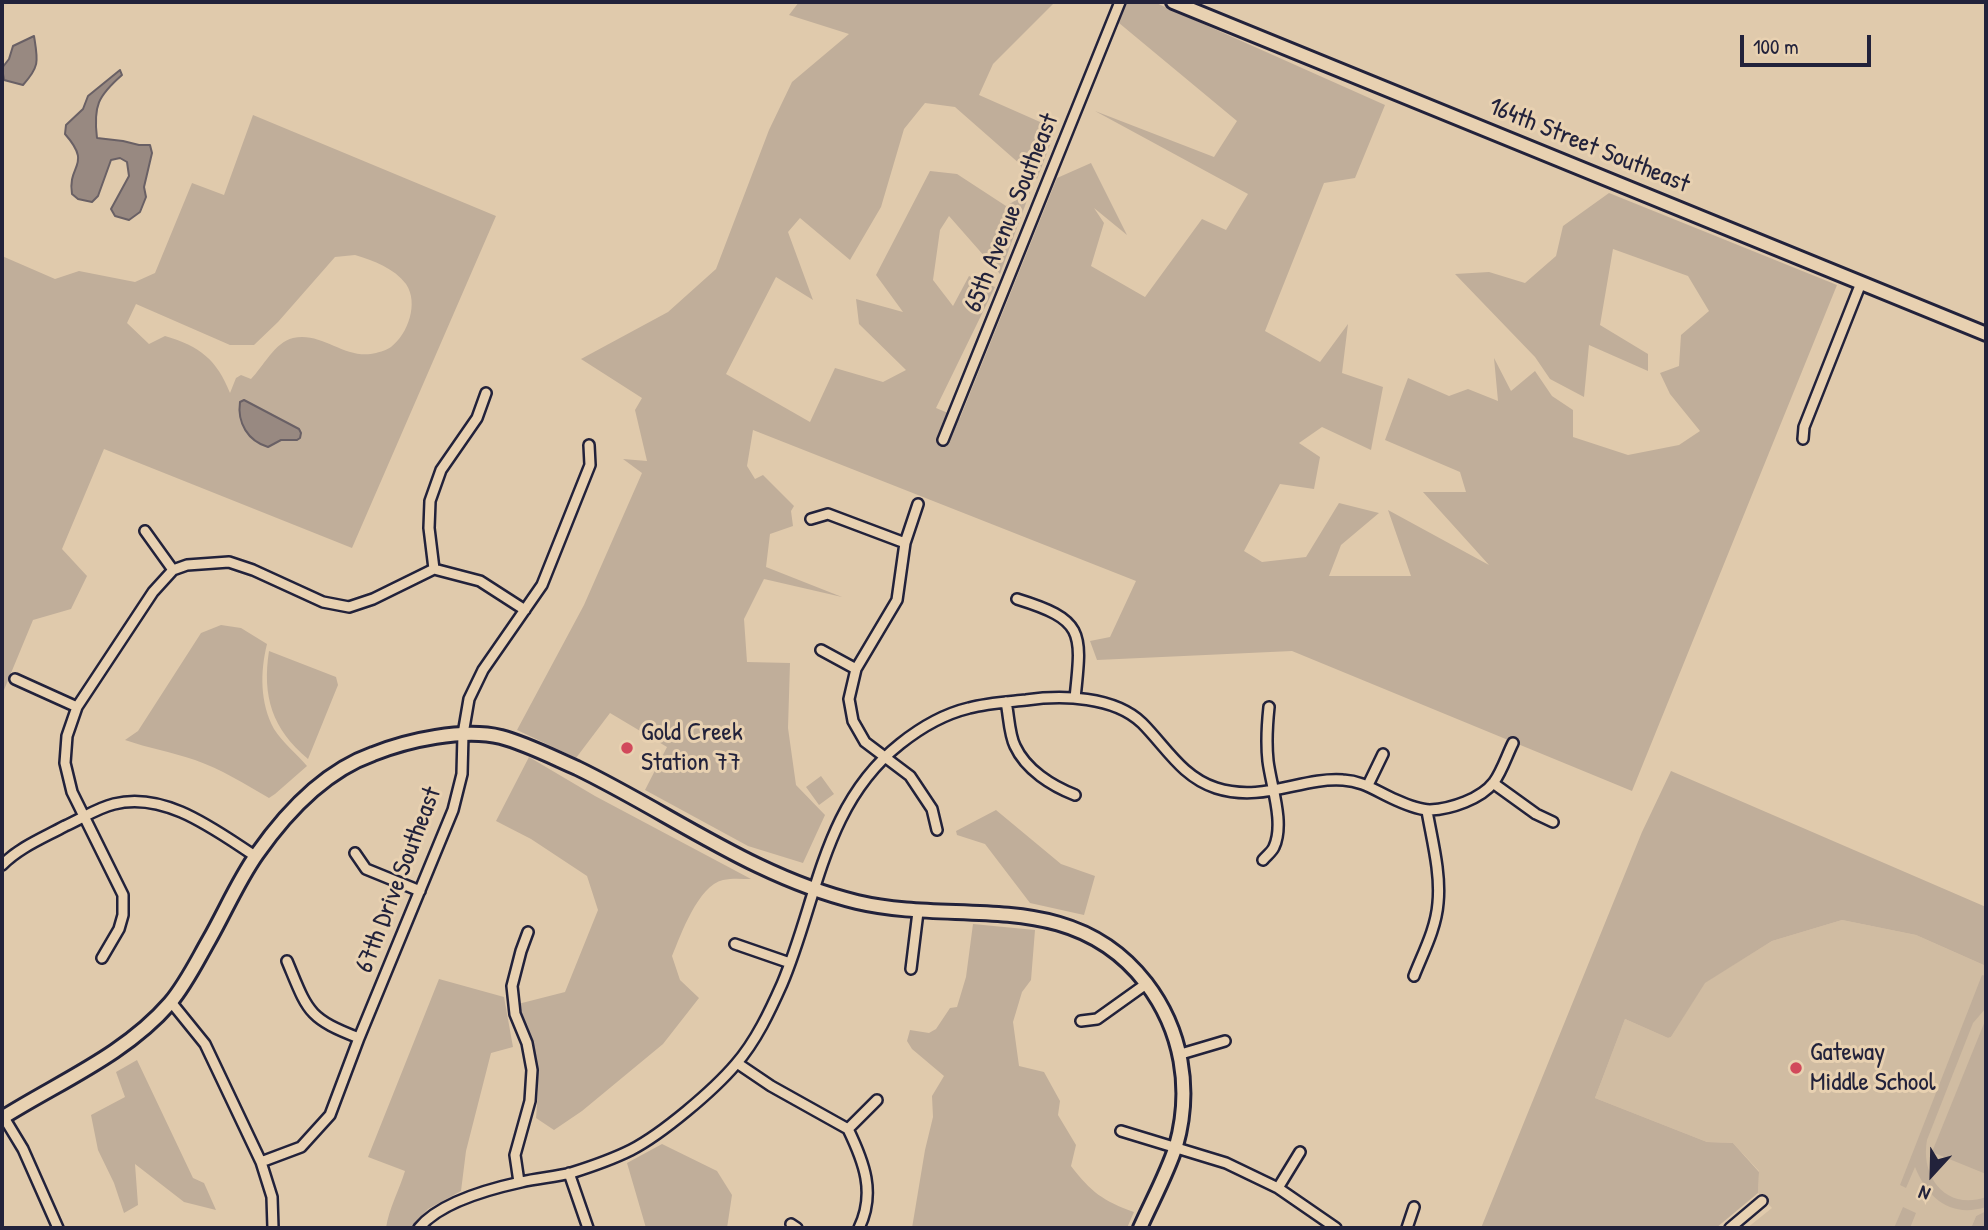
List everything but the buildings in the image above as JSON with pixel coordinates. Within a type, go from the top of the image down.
[{"type":"street","name":"65th Avenue Southeast","points":[[943,440],[1119,2]]},
{"type":"street","name":"164th Street Southeast","points":[[1173,2],[1502,134],[1986,334]]},
{"type":"street","points":[[1803,439],[1804,427],[1861,283]]},
{"type":"street","points":[[434,569],[429,528],[430,501],[440,470],[477,418],[486,393]]},
{"type":"street","name":"67th Drive Southeast","points":[[261,1162],[301,1147],[330,1115],[453,810],[462,774],[463,734],[469,699],[475,683],[542,584],[590,465],[589,445]]},
{"type":"street","points":[[918,504],[905,543],[897,600],[856,669],[849,699],[853,721],[865,742],[910,776],[932,809],[937,830]]},
{"type":"street","points":[[811,519],[828,514],[905,543]]},
{"type":"street","points":[[145,531],[173,570]]},
{"type":"street","points":[[102,958],[119,929],[123,915],[123,895],[72,792],[65,763],[67,736],[77,707],[153,592],[173,570],[187,565],[229,562],[323,602],[349,607],[373,599],[434,569],[480,581],[525,610]]},
{"type":"street","points":[[1017,599],[1050,609],[1070,623],[1078,640],[1075,698]]},
{"type":"street","points":[[821,650],[856,669]]},
{"type":"street","points":[[15,680],[77,707]]},
{"type":"street","points":[[419,1228],[425,1220],[452,1203],[519,1182],[569,1173],[632,1150],[682,1115],[737,1063],[769,1014],[790,963],[842,813],[859,786],[883,757],[912,734],[942,718],[969,708],[1006,702],[1038,698],[1075,698],[1115,707],[1140,720],[1186,773],[1216,788],[1246,792],[1275,791],[1321,781],[1343,780],[1368,785],[1394,799],[1427,811],[1456,805],[1476,797],[1493,783],[1513,743]]},
{"type":"street","points":[[1006,702],[1014,746],[1030,767],[1054,787],[1075,795]]},
{"type":"street","points":[[1263,860],[1274,848],[1277,822],[1275,791],[1268,764],[1266,733],[1269,707]]},
{"type":"street","points":[[58,1228],[23,1149],[3,1117],[78,1074],[125,1043],[171,1002],[255,856],[290,813],[328,778],[369,755],[410,742],[463,734],[499,737],[540,751],[614,786],[740,858],[814,889],[859,902],[918,912],[1009,914],[1057,922],[1095,940],[1125,961],[1146,984],[1171,1026],[1181,1054],[1185,1101],[1175,1147],[1140,1228]]},
{"type":"street","points":[[1368,785],[1383,754]]},
{"type":"street","points":[[1493,783],[1536,814],[1553,822]]},
{"type":"street","points":[[2,865],[16,852],[83,817],[113,804],[139,800],[164,805],[222,835],[255,856]]},
{"type":"street","points":[[1414,976],[1432,932],[1438,904],[1438,882],[1427,811]]},
{"type":"street","points":[[355,853],[366,869],[419,891]]},
{"type":"street","points":[[911,970],[918,912]]},
{"type":"street","points":[[519,1182],[515,1155],[530,1101],[532,1070],[527,1043],[515,1014],[512,986],[528,932]]},
{"type":"street","points":[[735,944],[790,963]]},
{"type":"street","points":[[287,961],[306,1005],[315,1016],[328,1026],[359,1038]]},
{"type":"street","points":[[1081,1021],[1097,1019],[1146,984]]},
{"type":"street","points":[[171,1002],[205,1044],[261,1162],[272,1198],[273,1228]]},
{"type":"street","points":[[1181,1054],[1225,1041]]},
{"type":"street","points":[[737,1063],[771,1086],[848,1129],[861,1156],[868,1181],[868,1202],[859,1228]]},
{"type":"street","points":[[848,1129],[877,1100]]},
{"type":"street","points":[[1121,1131],[1226,1163],[1278,1188],[1336,1228]]},
{"type":"street","points":[[1278,1188],[1300,1152]]},
{"type":"street","points":[[569,1173],[588,1228]]},
{"type":"street","points":[[1730,1228],[1762,1201]]},
{"type":"street","points":[[1407,1228],[1414,1207]]},
{"type":"shaded area","points":[[799,2],[1055,2],[993,64],[979,95],[1056,129],[1037,179],[955,107],[925,103],[904,129],[881,207],[850,260],[800,218],[788,232],[813,300],[776,277],[726,374],[810,422],[835,368],[883,382],[906,370],[859,324],[856,299],[903,312],[876,275],[930,171],[957,174],[1006,206],[1030,192],[1000,274],[949,216],[940,230],[933,280],[953,306],[969,276],[995,287],[936,408],[960,418],[1057,178],[1091,163],[1127,235],[1094,208],[1104,223],[1091,266],[1145,297],[1202,219],[1226,230],[1248,194],[1095,111],[1214,157],[1237,121],[1119,23],[1126,2],[1154,2],[1385,105],[1355,178],[1324,183],[1265,331],[1320,362],[1348,324],[1342,373],[1383,387],[1371,450],[1322,427],[1299,443],[1320,457],[1314,489],[1280,484],[1244,551],[1262,562],[1306,557],[1339,503],[1379,513],[1341,545],[1329,576],[1411,576],[1388,510],[1489,565],[1423,492],[1466,492],[1460,472],[1385,440],[1408,378],[1449,396],[1468,389],[1498,401],[1494,358],[1511,391],[1535,371],[1552,396],[1573,410],[1573,437],[1628,455],[1679,445],[1700,431],[1670,394],[1660,373],[1679,366],[1681,335],[1709,311],[1688,276],[1613,249],[1600,325],[1648,354],[1648,371],[1589,345],[1584,397],[1550,379],[1535,357],[1455,274],[1489,272],[1525,283],[1556,256],[1563,226],[1609,193],[1837,285],[1632,791],[1292,651],[1097,660],[1090,641],[1110,637],[1136,581],[753,430],[747,466],[755,479],[763,475],[794,506],[791,511],[793,526],[770,534],[766,567],[842,597],[764,579],[744,619],[747,662],[790,663],[788,728],[796,785],[825,815],[803,863],[748,846],[645,790],[667,747],[610,713],[576,758],[517,730],[584,605],[642,473],[623,459],[647,461],[635,410],[642,398],[581,359],[668,312],[716,269],[769,130],[792,82],[849,34],[789,15]]},
{"type":"shaded area","points":[[34,36],[37,57],[32,73],[23,85],[4,80],[2,68],[9,59],[13,46]]},
{"type":"shaded area","points":[[120,70],[122,75],[107,89],[99,102],[96,127],[97,138],[150,145],[152,153],[144,187],[146,197],[140,212],[129,220],[115,216],[111,209],[129,176],[127,162],[120,158],[111,160],[98,196],[92,202],[78,199],[72,194],[71,184],[77,165],[77,153],[65,134],[66,125],[83,109],[88,96]]},
{"type":"shaded area","points":[[253,115],[496,216],[352,548],[104,449],[62,549],[87,576],[71,609],[33,620],[4,690],[2,256],[55,279],[79,271],[135,282],[155,273],[192,183],[224,195]],"holes":[[[355,255],[396,274],[406,284],[412,300],[410,318],[402,334],[391,347],[378,353],[354,353],[314,339],[293,338],[281,344],[251,379],[241,375],[236,378],[230,393],[213,363],[198,350],[165,336],[149,344],[127,323],[136,304],[230,345],[254,345],[335,257]]]},
{"type":"shaded area","points":[[244,400],[299,429],[300,438],[281,440],[268,447],[255,440],[245,430],[240,417],[240,402]]},
{"type":"shaded area","points":[[221,625],[241,628],[267,644],[263,687],[269,719],[277,734],[307,766],[269,798],[205,764],[125,740],[138,731],[201,633]]},
{"type":"shaded area","points":[[269,651],[336,677],[338,685],[308,759],[286,736],[272,711],[267,683]]},
{"type":"shaded area","points":[[529,757],[595,796],[751,879],[726,879],[714,884],[692,912],[672,956],[680,980],[699,998],[663,1044],[582,1111],[554,1130],[536,1118],[536,1059],[518,1004],[565,992],[598,910],[587,876],[531,839],[496,821]]},
{"type":"shaded area","points":[[1671,771],[1986,907],[1986,966],[1916,935],[1842,920],[1772,941],[1705,983],[1671,1037],[1625,1019],[1595,1098],[1707,1142],[1733,1143],[1759,1172],[1758,1193],[1716,1228],[1481,1228],[1642,832]]},
{"type":"shaded area","points":[[821,776],[834,794],[819,805],[806,787]]},
{"type":"shaded area","points":[[996,810],[1061,864],[1095,876],[1084,915],[1030,903],[985,844],[957,835],[956,831]]},
{"type":"shaded area","name":"Gateway Middle School","points":[[1842,920],[1916,935],[1986,966],[1986,1211],[1976,1216],[1971,1228],[1747,1228],[1772,1208],[1758,1193],[1759,1171],[1733,1143],[1707,1142],[1595,1098],[1625,1019],[1671,1037],[1704,983],[1772,941]]},
{"type":"shaded area","points":[[973,924],[1035,930],[1031,980],[1022,992],[1013,1022],[1019,1066],[1044,1072],[1060,1101],[1058,1115],[1076,1145],[1071,1166],[1098,1195],[1134,1212],[1127,1228],[912,1228],[933,1117],[932,1096],[944,1076],[912,1049],[907,1041],[910,1030],[929,1033],[936,1029],[950,1008],[957,1007],[966,977]]},
{"type":"shaded area","points":[[1982,975],[1986,976],[1986,1008],[1973,1023],[1927,1140],[1928,1167],[1939,1188],[1959,1199],[1986,1197],[1986,1207],[1962,1210],[1952,1208],[1934,1197],[1915,1167],[1906,1188],[1900,1185]]},
{"type":"shaded area","points":[[439,979],[504,997],[513,1047],[491,1053],[466,1151],[461,1191],[428,1209],[411,1228],[386,1228],[405,1171],[368,1157]]},
{"type":"shaded area","points":[[1986,1021],[1986,1174],[1932,1152]]},
{"type":"shaded area","points":[[137,1060],[193,1178],[204,1183],[216,1210],[184,1202],[135,1164],[138,1205],[124,1213],[114,1183],[98,1150],[91,1115],[125,1097],[116,1072]]},
{"type":"shaded area","points":[[662,1144],[717,1171],[732,1195],[727,1228],[646,1228],[627,1163]]},
{"type":"shaded area","points":[[1903,1207],[1916,1213],[1910,1228],[1894,1228]]},
{"type":"shaded area","points":[[1986,1211],[1986,1228],[1971,1228],[1976,1216]]},
{"type":"place","name":"Gold Creek Station 77","points":[[627,748]]},
{"type":"place","name":"Gateway Middle School","points":[[1796,1068]]}]
